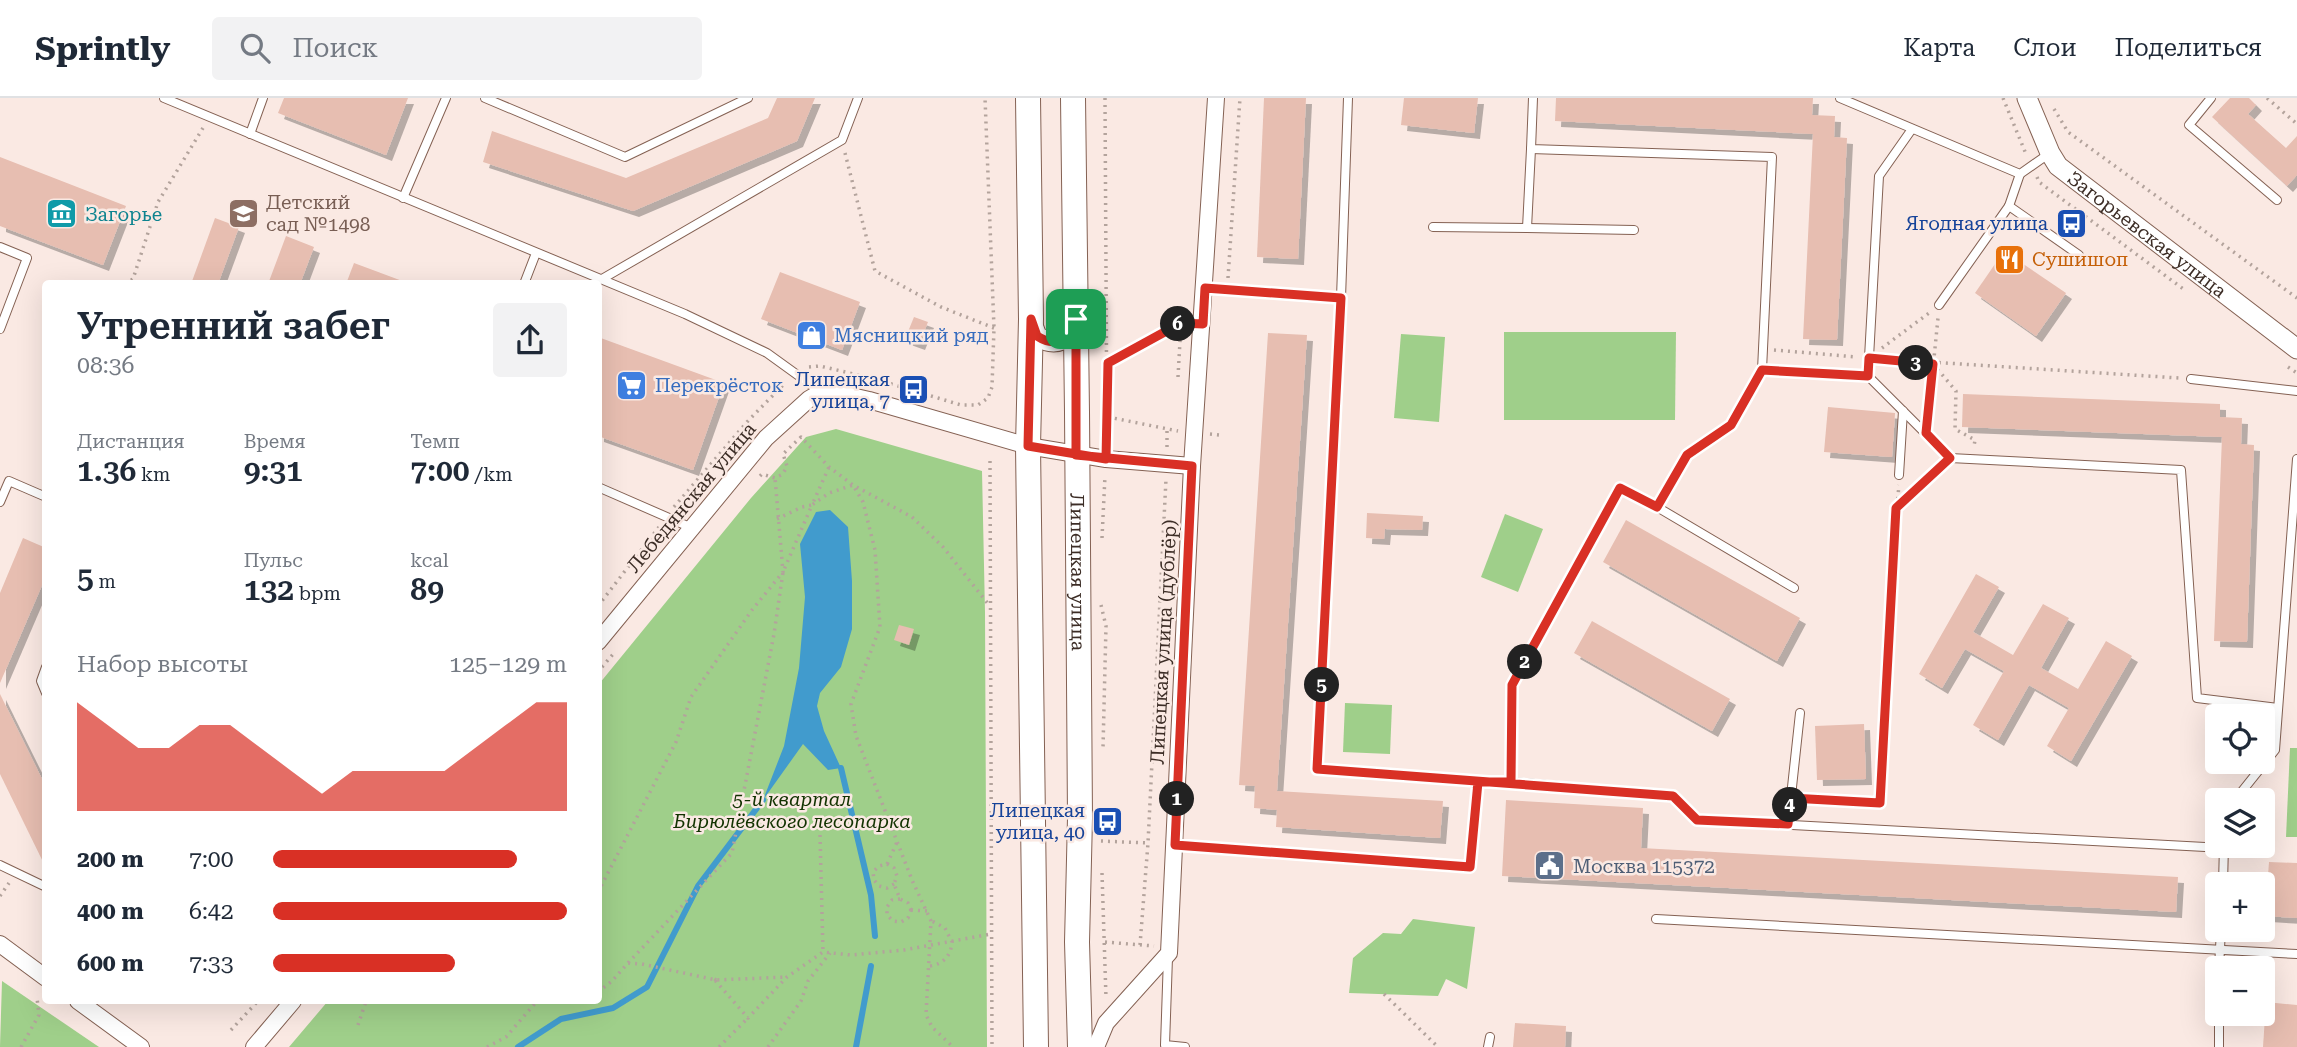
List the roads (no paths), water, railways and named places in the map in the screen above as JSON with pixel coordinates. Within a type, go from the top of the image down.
[{"type":"main road","points":[[1028,98],[1031,319],[1028,446],[1036,1047]]},
{"type":"main road","name":"Липецкая улица","points":[[1073,98],[1080,818],[1077,942],[1080,1047]]},
{"type":"street","name":"Липецкая улица (дублёр)","points":[[1169,953],[1192,466],[1216,98]]},
{"type":"street","name":"Загорьевская улица","points":[[2027,98],[2058,166],[2297,349]]},
{"type":"street","points":[[1031,319],[1037,336],[1051,343],[1059,342],[1070,334],[1076,319]]},
{"type":"street","points":[[821,391],[869,400],[1028,446],[1106,459],[1192,466]]},
{"type":"street","name":"Лебедянская улица","points":[[602,637],[766,438],[821,391]]},
{"type":"street","points":[[0,944],[42,975]]},
{"type":"street","points":[[1096,1047],[1106,1023],[1169,953]]},
{"type":"street","points":[[82,1004],[141,1047]]},
{"type":"street","points":[[254,1047],[290,1004]]},
{"type":"lane","points":[[164,98],[685,314],[767,353],[821,391]]},
{"type":"lane","points":[[250,134],[263,98]]},
{"type":"lane","points":[[403,198],[446,98]]},
{"type":"lane","points":[[485,98],[625,157],[748,98]]},
{"type":"lane","points":[[602,279],[842,140],[858,98]]},
{"type":"lane","points":[[1348,98],[1341,298],[1317,769],[1673,796],[1697,820],[2205,846]]},
{"type":"lane","points":[[1527,228],[1533,98]]},
{"type":"lane","points":[[1840,98],[2020,174]]},
{"type":"lane","points":[[2211,98],[2189,125],[2277,200]]},
{"type":"lane","points":[[1868,376],[1878,176],[1912,129]]},
{"type":"lane","points":[[1531,149],[1772,157],[1762,370],[1868,376],[1950,458],[2180,470],[2197,698],[2278,708]]},
{"type":"lane","points":[[1939,305],[2010,206],[2020,174],[2050,153]]},
{"type":"lane","points":[[2010,206],[2078,255]]},
{"type":"lane","points":[[1433,228],[1634,230]]},
{"type":"lane","points":[[0,247],[27,258],[0,329]]},
{"type":"lane","points":[[526,280],[536,253]]},
{"type":"lane","points":[[1205,288],[1341,298]]},
{"type":"lane","points":[[2191,379],[2297,391]]},
{"type":"lane","points":[[1899,475],[1903,411]]},
{"type":"lane","points":[[2245,788],[2275,750],[2297,459]]},
{"type":"lane","points":[[0,502],[4,479],[42,495]]},
{"type":"lane","points":[[1511,782],[1512,685],[1620,488],[1794,588]]},
{"type":"lane","points":[[602,489],[692,528]]},
{"type":"lane","points":[[1788,824],[1800,713]]},
{"type":"lane","points":[[1175,845],[1470,867],[1478,782]]},
{"type":"lane","points":[[0,865],[42,885]]},
{"type":"lane","points":[[1656,919],[2297,954]]},
{"type":"lane","points":[[2220,942],[2220,956]]},
{"type":"lane","points":[[1169,953],[1165,1045],[1185,1047]]},
{"type":"lane","points":[[2219,1026],[2219,1047]]},
{"type":"lane","points":[[1488,1047],[1490,1037]]},
{"type":"water","points":[[830,510],[848,527],[852,629],[841,667],[820,693],[817,706],[824,731],[841,768],[828,770],[803,744],[763,800],[784,746],[799,668],[805,597],[800,544],[816,512]]},
{"type":"waterway","points":[[841,768],[871,895],[875,936]]},
{"type":"waterway","points":[[518,1047],[561,1019],[613,1008],[647,987],[698,886],[763,800]]},
{"type":"waterway","points":[[856,1047],[871,966]]},
{"type":"place","name":"Детский сад №1498","points":[[243,213]]},
{"type":"place","name":"Загорье","points":[[62,214]]},
{"type":"place","name":"Ягодная улица","points":[[2071,223]]},
{"type":"place","name":"Сушишоп","points":[[2009,259]]},
{"type":"place","name":"Мясницкий ряд","points":[[811,335]]},
{"type":"place","name":"Перекрёсток","points":[[632,385]]},
{"type":"place","name":"Липецкая улица, 7","points":[[913,390]]},
{"type":"place","name":"Липецкая улица, 40","points":[[1108,821]]},
{"type":"place","name":"Москва 115372","points":[[1550,866]]},
{"type":"park label","name":"5-й квартал Бирюлёвского лесопарка","points":[[792,810]]}]
